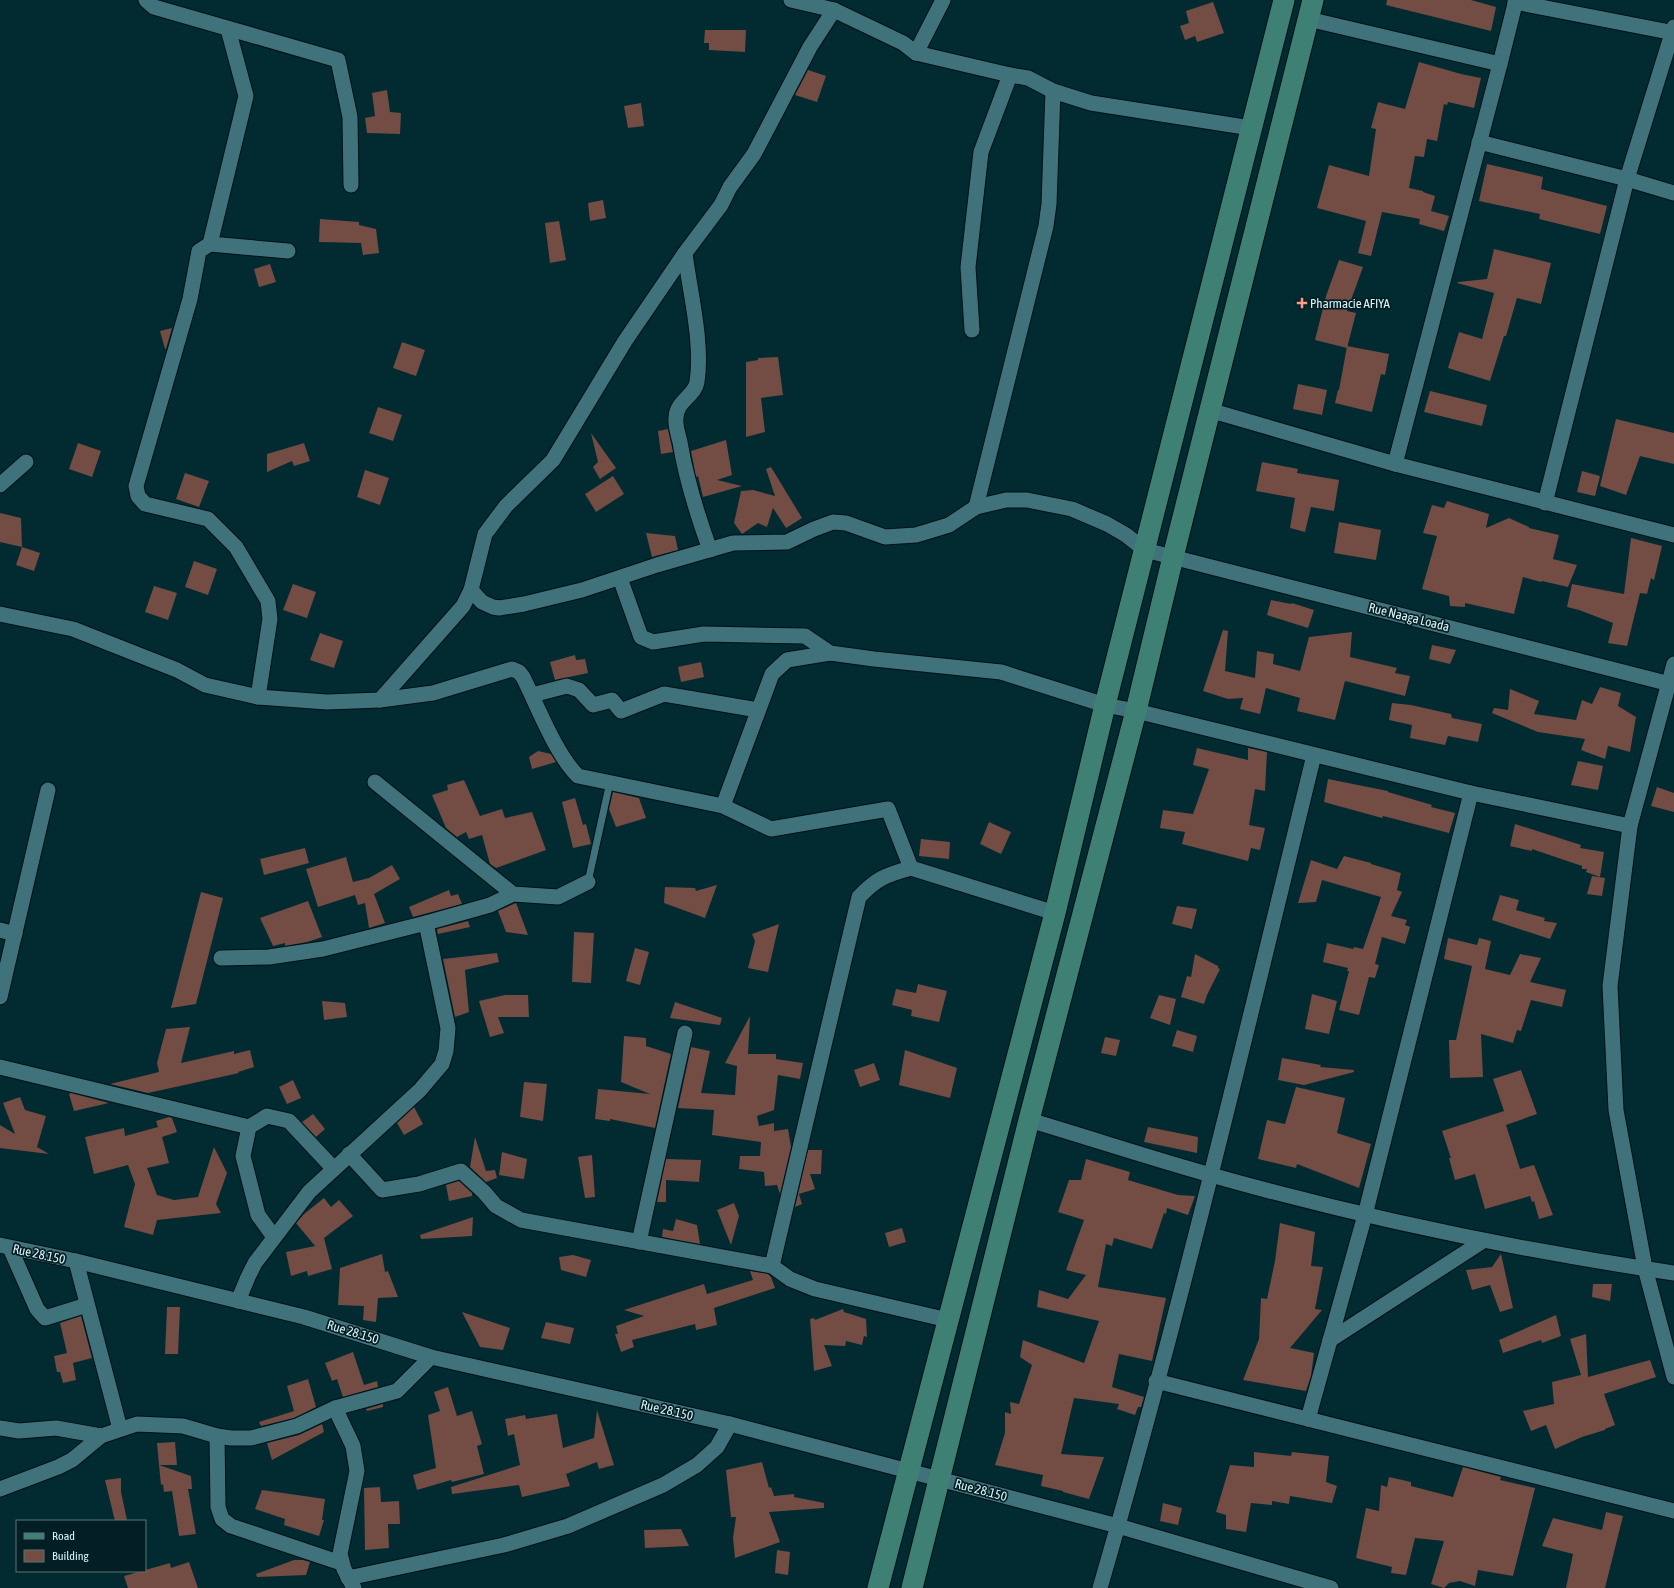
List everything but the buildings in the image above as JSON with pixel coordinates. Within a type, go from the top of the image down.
[{"type":"main road","points":[[878,1588],[1055,913],[1105,705],[1284,0]]},
{"type":"main road","points":[[912,1588],[1029,1120],[1136,711],[1209,410],[1310,9]]},
{"type":"street","points":[[146,0],[154,7],[338,60],[350,117],[351,185]]},
{"type":"street","points":[[791,0],[834,10],[903,43],[916,53],[1028,78],[1053,91],[1091,103],[1251,128]]},
{"type":"street","points":[[916,53],[943,0]]},
{"type":"street","points":[[1395,464],[1516,1],[1674,31],[1627,179],[1545,503]]},
{"type":"street","points":[[1310,9],[1500,64]]},
{"type":"street","points":[[380,700],[463,606],[471,590],[485,534],[506,506],[553,460],[625,341],[721,205],[730,187],[754,154],[810,47],[834,10]]},
{"type":"street","points":[[210,244],[246,96],[228,29]]},
{"type":"street","points":[[972,330],[968,267],[981,152],[1010,75]]},
{"type":"street","points":[[976,507],[1046,226],[1049,204],[1053,91]]},
{"type":"street","points":[[1479,142],[1627,179],[1674,193]]},
{"type":"street","points":[[258,697],[270,619],[268,601],[236,547],[208,519],[146,504],[138,496],[136,486],[190,298],[199,251],[210,244],[288,251]]},
{"type":"street","points":[[686,253],[696,327],[698,370],[696,385],[680,403],[676,418],[683,464],[692,499],[710,550]]},
{"type":"street","points":[[1209,410],[1395,464],[1674,535]]},
{"type":"street","points":[[0,485],[26,462]]},
{"type":"street","points":[[471,590],[482,602],[499,608],[524,604],[582,590],[733,543],[787,542],[810,530],[833,522],[846,523],[885,537],[916,535],[949,525],[976,507],[1006,500],[1027,500],[1072,509],[1114,528],[1126,535],[1145,550]]},
{"type":"street","name":"Rue Naaga Loada","points":[[1145,550],[1671,684]]},
{"type":"street","points":[[620,578],[640,637],[653,642],[704,634],[805,636],[830,653]]},
{"type":"street","points":[[0,614],[73,629],[177,670],[205,686],[258,697],[327,702],[380,700],[433,693],[512,670],[519,672],[523,676],[568,766],[578,776],[723,806],[771,829],[888,809],[911,868]]},
{"type":"street","points":[[723,806],[772,674],[787,660],[830,653],[1000,672],[1105,705],[1136,711],[1471,794],[1630,826]]},
{"type":"street","points":[[1674,664],[1671,684],[1630,826],[1610,986],[1616,1110],[1645,1268],[1674,1377]]},
{"type":"street","points":[[532,695],[567,686],[579,690],[594,705],[612,700],[621,711],[664,694],[758,710]]},
{"type":"street","points":[[1100,1588],[1118,1526],[1211,1175],[1314,755]]},
{"type":"street","points":[[375,782],[513,894]]},
{"type":"street","points":[[0,997],[48,790]]},
{"type":"street","points":[[1308,1419],[1365,1215],[1471,794]]},
{"type":"street","points":[[772,1266],[859,898],[871,884],[884,876],[911,868],[1055,913]]},
{"type":"street","points":[[221,958],[269,957],[324,949],[490,905],[513,894],[558,897],[588,882]]},
{"type":"street","points":[[238,1301],[255,1263],[309,1192],[420,1090],[442,1064],[446,1051],[448,1028],[426,923]]},
{"type":"street","points":[[0,930],[15,934]]},
{"type":"street","points":[[639,1242],[685,1033]]},
{"type":"street","points":[[0,1067],[249,1127],[267,1116],[289,1121],[334,1169]]},
{"type":"street","points":[[1029,1120],[1211,1175],[1365,1215],[1483,1241],[1674,1273]]},
{"type":"street","points":[[249,1127],[243,1156],[258,1216],[274,1238]]},
{"type":"street","points":[[349,1154],[382,1190],[419,1184],[461,1171],[496,1206],[522,1220],[772,1266],[790,1279],[815,1289],[948,1320]]},
{"type":"street","points":[[1330,1340],[1483,1241]]},
{"type":"street","points":[[5,1246],[37,1309],[45,1318],[87,1304]]},
{"type":"street","name":"Rue 28.150","points":[[5,1246],[304,1317],[431,1357],[730,1424],[1118,1526],[1331,1588]]},
{"type":"street","points":[[76,1262],[120,1429]]},
{"type":"street","points":[[0,1489],[58,1467],[72,1460],[101,1436],[137,1424],[184,1426],[217,1436],[251,1438],[297,1426],[335,1408],[397,1391],[431,1357]]},
{"type":"street","points":[[1156,1381],[1674,1511]]},
{"type":"street","points":[[335,1408],[353,1446],[357,1471],[350,1515],[340,1554],[341,1563],[351,1583],[504,1545],[575,1523],[663,1485],[697,1465],[717,1447],[730,1424]]},
{"type":"street","points":[[0,1428],[19,1431],[56,1428],[101,1436]]},
{"type":"street","points":[[217,1436],[218,1508],[222,1519],[231,1526],[341,1563]]},
{"type":"lane","points":[[588,882],[610,782]]},
{"type":"place","name":"Pharmacie AFIYA","points":[[1302,303]]}]
